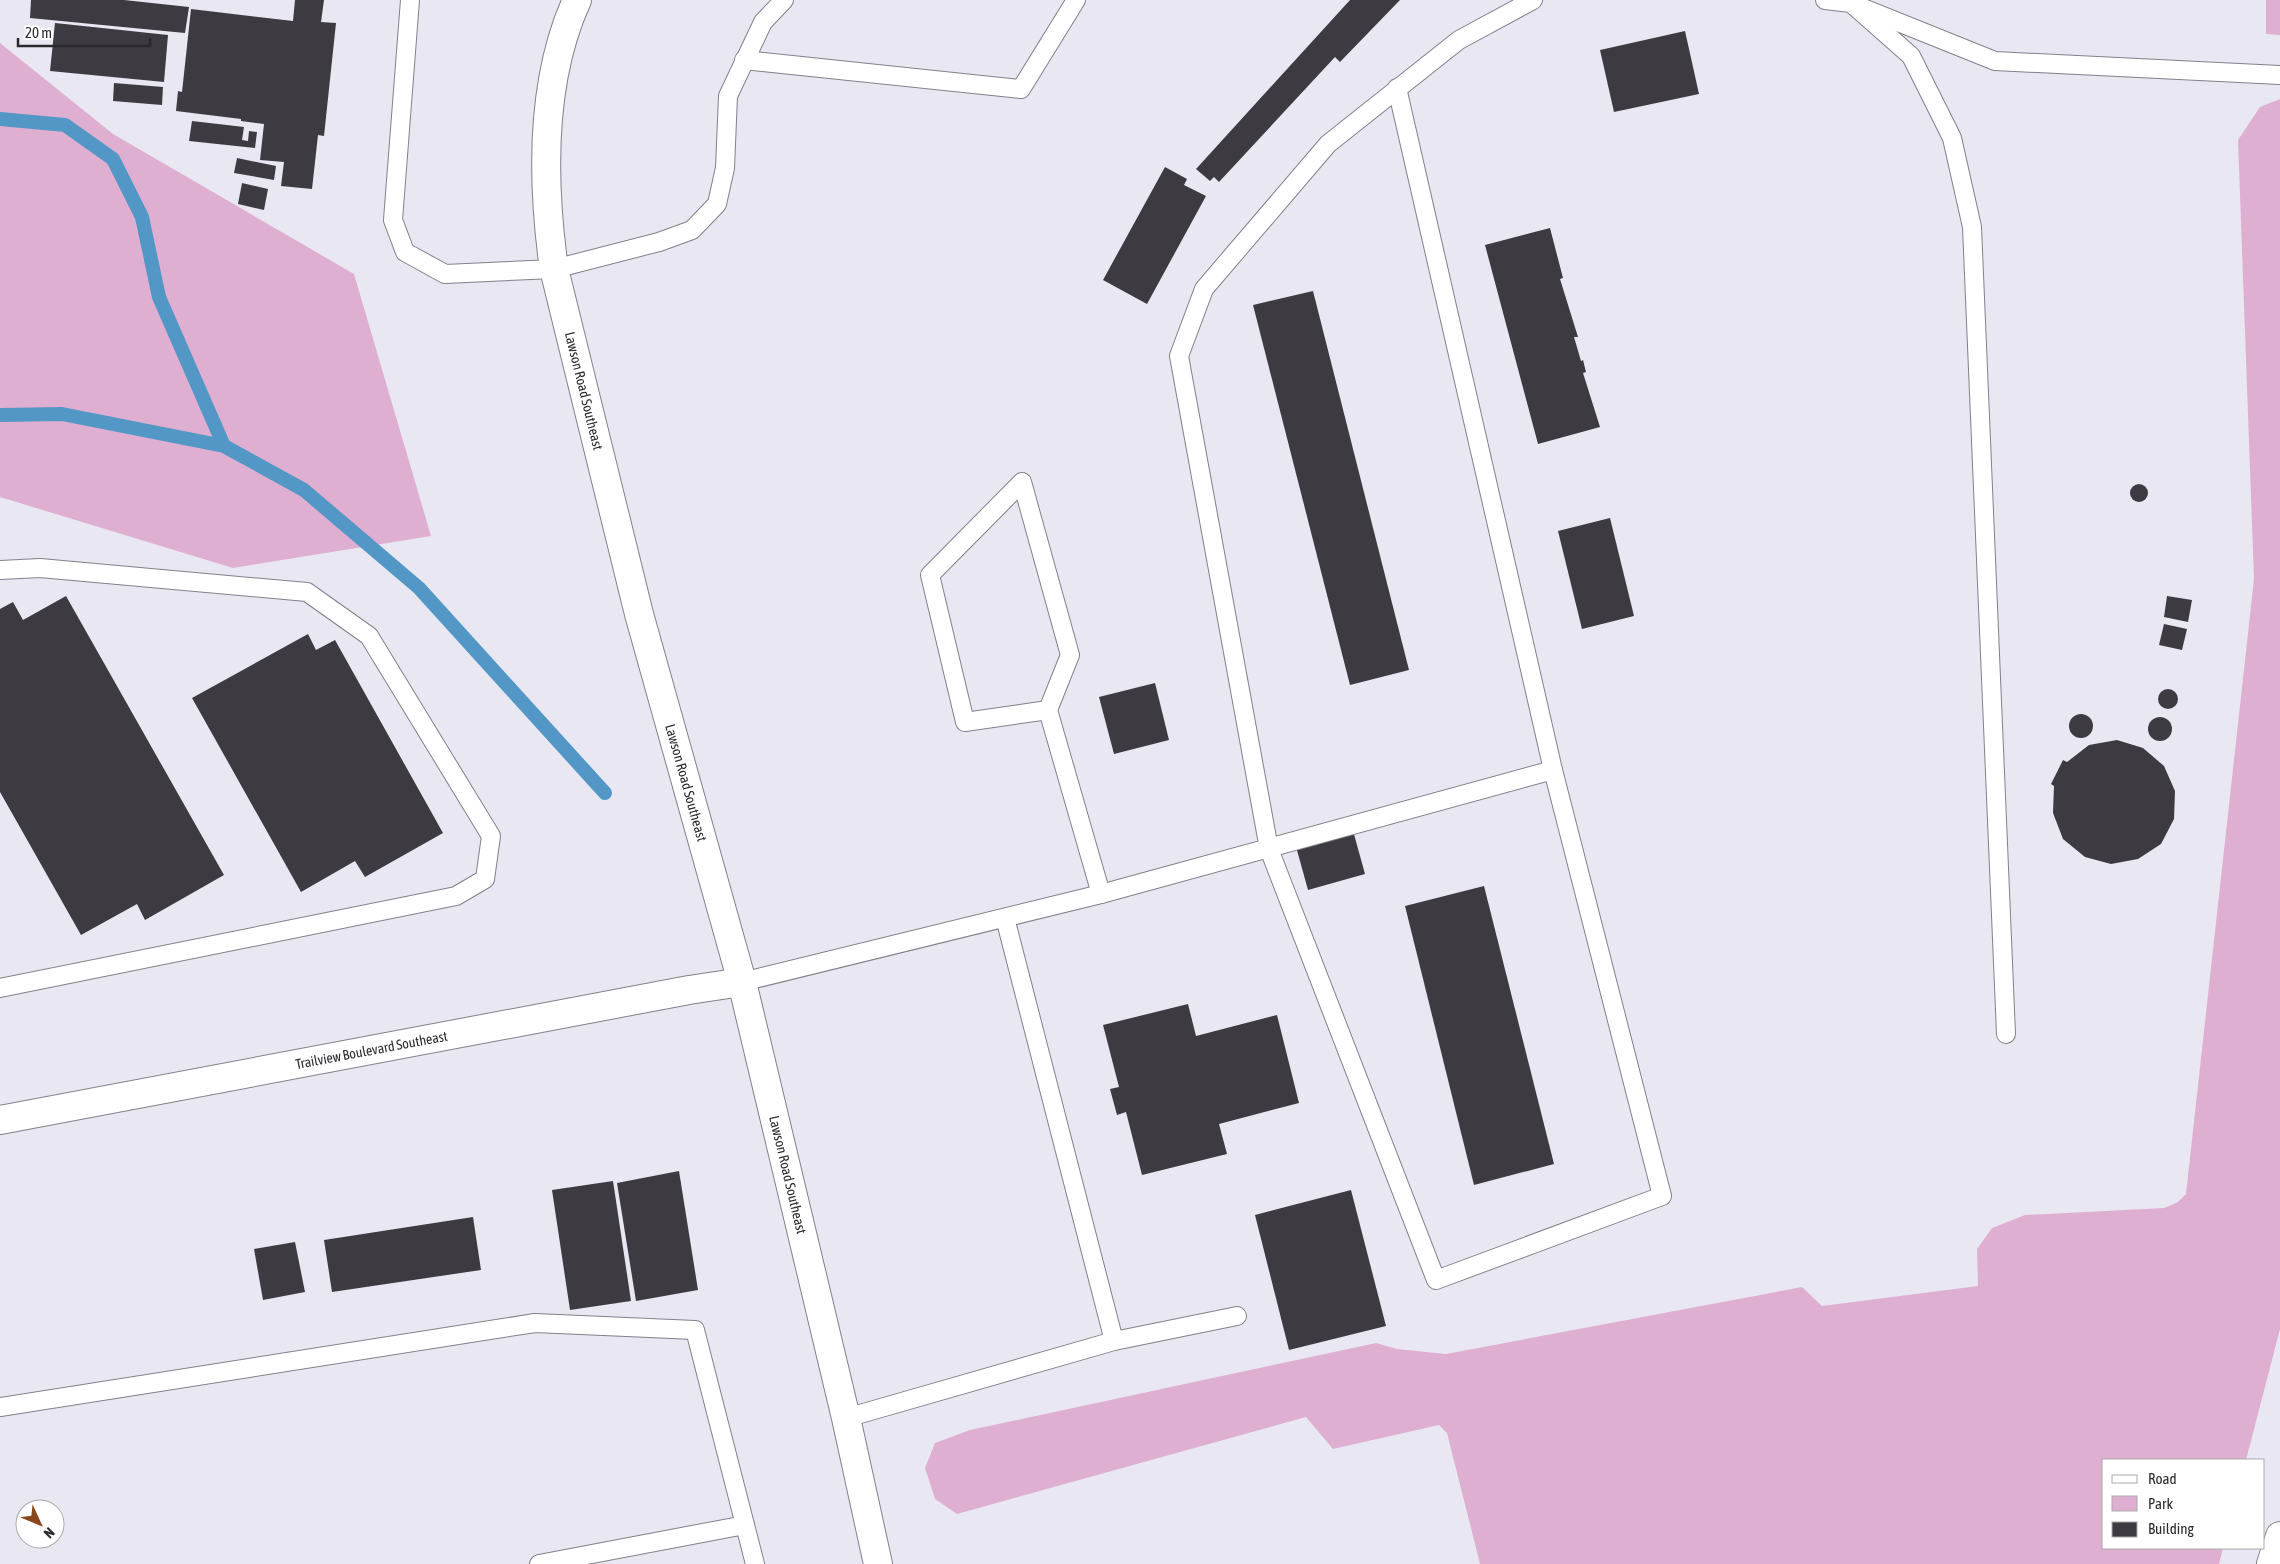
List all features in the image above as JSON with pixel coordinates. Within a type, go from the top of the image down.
[{"type":"main road","name":"Lawson Road Southeast","points":[[577,0],[568,21],[554,83],[545,152],[547,218],[554,270],[638,614],[742,982],[846,1418],[878,1564]]},
{"type":"main road","name":"Trailview Boulevard Southeast","points":[[0,1120],[689,990],[742,982]]},
{"type":"main road","points":[[2271,1564],[2280,1536]]},
{"type":"lane","points":[[410,0],[392,220],[405,252],[445,274],[554,270],[659,242],[692,230],[717,204],[725,168],[728,96],[763,22],[784,0]]},
{"type":"lane","points":[[744,60],[1021,89],[1076,0]]},
{"type":"lane","points":[[1397,88],[1553,770],[1662,1196],[1436,1280],[1269,849],[1179,356],[1204,289],[1328,144],[1397,88],[1459,40],[1533,0]]},
{"type":"lane","points":[[1825,0],[1851,3],[1996,61],[2280,75]]},
{"type":"lane","points":[[1851,3],[1911,56],[1952,138],[1972,227],[2006,1034]]},
{"type":"lane","points":[[1048,710],[965,722],[930,575],[1022,482],[1070,655],[1048,710],[1101,894]]},
{"type":"lane","points":[[0,570],[40,568],[307,592],[369,636],[491,836],[486,879],[456,896],[0,988]]},
{"type":"lane","points":[[742,982],[1101,894],[1553,770]]},
{"type":"lane","points":[[1005,918],[1114,1341]]},
{"type":"lane","points":[[846,1418],[1114,1341],[1237,1316]]},
{"type":"lane","points":[[0,1407],[535,1323],[695,1330],[755,1564]]},
{"type":"lane","points":[[539,1564],[745,1525]]},
{"type":"green space","points":[[2266,0],[2280,0],[2280,35],[2266,34]]},
{"type":"green space","points":[[0,43],[113,134],[354,274],[431,536],[233,568],[0,497]]},
{"type":"green space","points":[[2280,99],[2280,1329],[2246,1459],[2102,1459],[2102,1549],[2223,1549],[2219,1564],[1480,1564],[1447,1433],[1439,1425],[1333,1449],[1306,1417],[957,1514],[935,1499],[925,1468],[935,1443],[970,1430],[1376,1343],[1397,1349],[1446,1354],[1802,1287],[1822,1306],[1978,1286],[1977,1249],[1992,1228],[2025,1215],[2164,1208],[2178,1202],[2186,1194],[2254,579],[2238,140],[2260,107]]},
{"type":"building","points":[[31,0],[124,0],[189,7],[185,33],[30,18]]},
{"type":"building","points":[[295,0],[324,0],[321,22],[336,23],[324,136],[318,135],[312,189],[281,186],[284,162],[260,160],[264,124],[241,121],[241,119],[176,111],[178,91],[182,92],[191,9],[293,21]]},
{"type":"building","points":[[1350,0],[1400,0],[1340,62],[1335,57],[1219,182],[1214,177],[1210,181],[1196,169]]},
{"type":"building","points":[[55,23],[168,35],[164,82],[50,71]]},
{"type":"building","points":[[1685,31],[1699,94],[1614,112],[1600,50]]},
{"type":"building","points":[[114,83],[163,87],[162,105],[113,101]]},
{"type":"building","points":[[192,121],[244,127],[242,140],[248,141],[249,131],[257,132],[255,148],[189,141]]},
{"type":"building","points":[[237,158],[276,166],[274,180],[234,173]]},
{"type":"building","points":[[1165,167],[1187,179],[1184,185],[1206,196],[1147,304],[1103,280]]},
{"type":"building","points":[[242,183],[268,189],[264,210],[238,204]]},
{"type":"building","points":[[1550,228],[1563,278],[1560,279],[1578,337],[1574,337],[1586,372],[1583,373],[1600,427],[1538,444],[1485,245]]},
{"type":"building","points":[[1313,291],[1409,670],[1350,685],[1253,305]]},
{"type":"building","points":[[2139,484],[2145,487],[2148,493],[2145,499],[2139,502],[2133,499],[2130,493],[2133,487]]},
{"type":"building","points":[[1610,518],[1634,616],[1582,629],[1558,531]]},
{"type":"building","points":[[66,596],[224,875],[145,920],[137,904],[81,935],[0,792],[0,609],[13,602],[23,620]]},
{"type":"building","points":[[2167,596],[2192,600],[2188,622],[2164,617]]},
{"type":"building","points":[[2164,624],[2187,629],[2182,650],[2159,645]]},
{"type":"building","points":[[308,634],[316,650],[335,640],[443,833],[365,877],[355,861],[301,892],[192,698]]},
{"type":"building","points":[[1155,683],[1169,740],[1114,754],[1099,697]]},
{"type":"building","points":[[2164,689],[2172,689],[2178,695],[2178,703],[2172,709],[2164,709],[2158,703],[2158,695]]},
{"type":"building","points":[[2081,714],[2090,717],[2093,726],[2090,735],[2081,738],[2072,735],[2069,726],[2072,717]]},
{"type":"building","points":[[2160,717],[2169,720],[2172,729],[2169,738],[2160,741],[2151,738],[2148,729],[2151,720]]},
{"type":"building","points":[[2117,740],[2143,748],[2164,766],[2175,791],[2174,819],[2161,844],[2138,859],[2111,864],[2085,857],[2063,839],[2053,813],[2054,786],[2051,784],[2063,760],[2067,762],[2089,745]]},
{"type":"building","points":[[1352,827],[1365,874],[1308,890],[1295,843]]},
{"type":"building","points":[[1484,886],[1554,1164],[1474,1185],[1405,906]]},
{"type":"building","points":[[1188,1004],[1196,1036],[1277,1015],[1299,1103],[1219,1124],[1227,1154],[1142,1175],[1126,1112],[1117,1115],[1110,1089],[1119,1087],[1103,1025]]},
{"type":"building","points":[[679,1171],[698,1290],[636,1301],[617,1183]]},
{"type":"building","points":[[613,1181],[631,1301],[570,1310],[552,1190]]},
{"type":"building","points":[[1351,1190],[1386,1326],[1289,1350],[1255,1215]]},
{"type":"building","points":[[473,1217],[481,1270],[332,1292],[324,1240]]},
{"type":"building","points":[[295,1242],[305,1292],[263,1300],[254,1249]]},
{"type":"waterway","points":[[0,119],[65,125],[113,159],[142,217],[159,297],[224,446]]},
{"type":"waterway","points":[[0,415],[62,414],[224,446],[304,490],[419,588],[605,793]]}]
